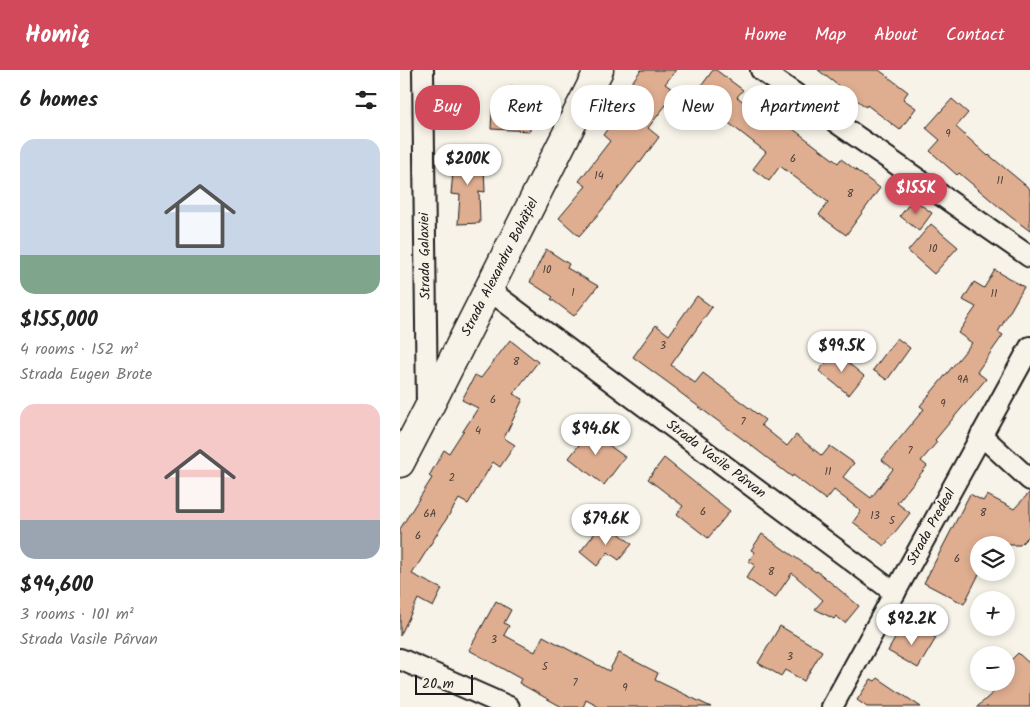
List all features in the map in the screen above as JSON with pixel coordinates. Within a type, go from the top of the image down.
[{"type":"main road","name":"Strada Alexandru Bohățiel","points":[[400,463],[599,70]]},
{"type":"street","name":"Strada Galaxiei","points":[[423,70],[427,412]]},
{"type":"street","points":[[761,70],[1030,257]]},
{"type":"street","name":"Strada Vasile Pârvan","points":[[488,290],[895,593]]},
{"type":"street","name":"Strada Predeal","points":[[832,707],[1030,347]]},
{"type":"street","points":[[981,435],[1030,480]]},
{"type":"street","points":[[400,659],[509,707]]},
{"type":"building","points":[[641,70],[676,70],[665,84],[666,85],[664,85],[664,107],[654,120],[654,85],[630,85]]},
{"type":"building","points":[[713,70],[716,70],[742,89],[737,97],[742,101],[742,130],[794,130],[838,163],[841,159],[880,188],[846,235],[819,215],[828,202],[780,166],[769,181],[753,169],[766,152],[732,126],[732,85],[702,85]]},
{"type":"building","points":[[818,70],[879,70],[908,92],[903,99],[916,108],[900,130],[867,105],[866,107],[858,101],[858,85],[837,85]]},
{"type":"building","points":[[952,99],[968,113],[956,127],[988,156],[1030,189],[1030,231],[959,173],[957,175],[930,151],[940,140],[926,128]]},
{"type":"building","points":[[607,130],[650,130],[659,137],[640,163],[579,236],[559,218],[586,186],[579,181],[610,141],[603,135]]},
{"type":"building","points":[[455,150],[478,158],[484,166],[485,192],[479,191],[480,223],[458,224],[460,195],[451,194]]},
{"type":"building","points":[[913,199],[932,213],[919,231],[900,216]]},
{"type":"building","points":[[931,224],[958,247],[934,274],[908,251]]},
{"type":"building","points":[[546,249],[569,264],[567,268],[598,286],[574,316],[551,299],[553,297],[530,282]]},
{"type":"building","points":[[995,270],[1024,287],[998,332],[1003,335],[977,372],[986,379],[935,440],[937,442],[921,461],[927,466],[897,503],[910,513],[884,546],[853,522],[861,511],[834,490],[826,500],[793,475],[792,477],[633,357],[656,325],[669,335],[697,296],[712,307],[671,365],[695,383],[703,373],[765,420],[761,425],[787,446],[796,435],[822,456],[830,446],[854,463],[843,477],[871,498],[893,469],[882,460],[924,409],[920,406],[972,343],[958,333],[976,307],[963,300],[974,282],[984,288]]},
{"type":"building","points":[[897,338],[910,348],[887,380],[873,370]]},
{"type":"building","points":[[510,340],[538,362],[513,394],[523,399],[504,438],[515,445],[500,467],[493,462],[468,504],[459,499],[412,574],[442,589],[433,607],[418,599],[400,636],[400,529],[432,478],[429,476],[444,450],[449,453],[478,408],[462,400],[475,375],[481,378]]},
{"type":"building","points":[[835,352],[864,376],[849,395],[819,371]]},
{"type":"building","points":[[583,426],[625,457],[604,485],[569,458],[579,445],[573,440]]},
{"type":"building","points":[[664,458],[730,511],[708,538],[677,514],[683,506],[648,479]]},
{"type":"building","points":[[1030,492],[1030,535],[1020,545],[1015,545],[1015,536],[970,536],[970,581],[976,581],[964,604],[924,583],[970,494],[983,501],[987,495],[1014,509]]},
{"type":"building","points":[[610,526],[632,544],[619,560],[608,552],[597,566],[580,552],[599,528],[605,533]]},
{"type":"building","points":[[762,534],[817,571],[859,606],[845,623],[836,616],[834,619],[815,609],[823,600],[792,573],[775,598],[746,578],[755,565],[749,561],[755,552],[751,550]]},
{"type":"building","points":[[496,601],[511,610],[504,623],[509,626],[504,635],[535,652],[543,636],[609,671],[619,653],[658,673],[655,680],[711,707],[599,707],[586,700],[583,707],[562,707],[519,683],[521,679],[469,650]]},
{"type":"building","points":[[780,626],[822,651],[804,681],[785,670],[781,676],[758,663]]},
{"type":"building","points":[[901,628],[916,636],[921,629],[936,638],[918,668],[888,651]]},
{"type":"building","points":[[1018,653],[1030,664],[1030,707],[977,707],[995,691],[1015,691],[1015,656]]},
{"type":"building","points":[[878,678],[921,707],[867,707],[857,700],[871,679],[875,681]]}]
